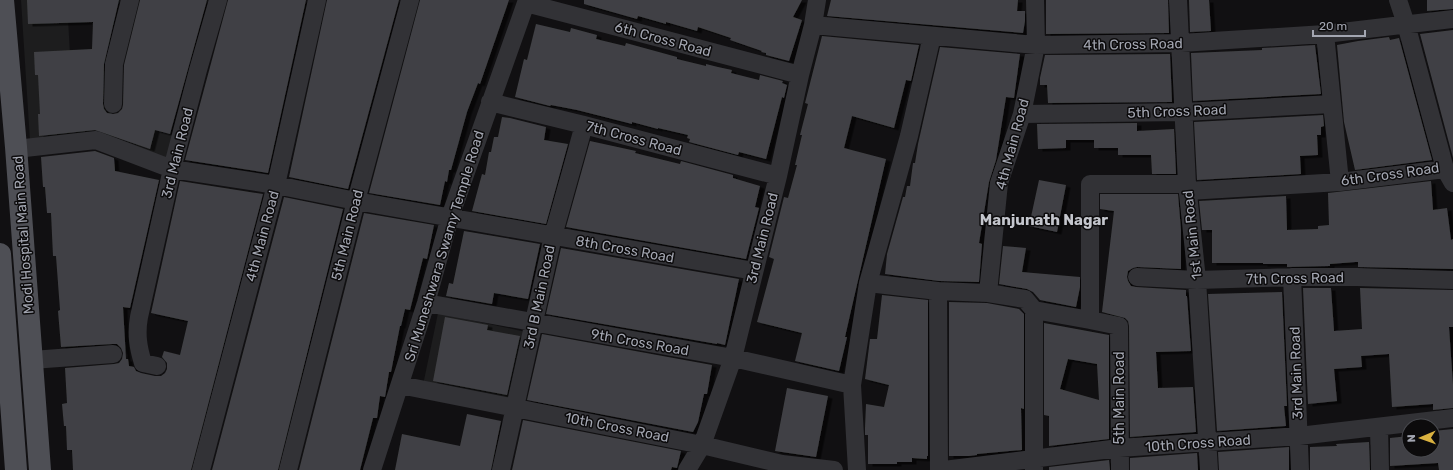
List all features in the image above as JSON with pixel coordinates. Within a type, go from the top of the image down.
[{"type":"main road","name":"Modi Hospital Main Road","points":[[3,0],[16,149],[40,470]]},
{"type":"main road","name":"Modi Hospital Main Road","points":[[0,254],[16,470]]},
{"type":"street","points":[[113,104],[114,64],[130,0]]},
{"type":"street","name":"3rd Main Road","points":[[157,366],[143,363],[139,351],[137,328],[172,169],[218,0]]},
{"type":"street","name":"4th Main Road","points":[[201,470],[276,185],[317,0]]},
{"type":"street","name":"5th Main Road","points":[[288,470],[356,201],[410,0]]},
{"type":"street","name":"3rd Main Road","points":[[687,470],[702,445],[733,358],[778,176],[800,75],[814,25],[817,0]]},
{"type":"street","name":"4th Main Road","points":[[988,293],[999,183],[1022,114],[1036,45],[1035,0]]},
{"type":"street","name":"1st Main Road","points":[[1178,0],[1187,188],[1197,280],[1209,470]]},
{"type":"street","name":"6th Cross Road","points":[[1090,320],[1090,184],[1187,188],[1449,176],[1398,0]]},
{"type":"street","name":"6th Cross Road","points":[[526,1],[800,75]]},
{"type":"street","name":"Sri Muneshwara Swamy Temple Road","points":[[372,470],[426,303],[450,218],[526,1]]},
{"type":"street","name":"4th Cross Road","points":[[814,25],[1036,45],[1180,43],[1325,34],[1453,19]]},
{"type":"street","points":[[1325,34],[1340,182]]},
{"type":"street","points":[[857,470],[852,385],[868,283],[909,136],[932,36]]},
{"type":"street","name":"7th Cross Road","points":[[490,102],[778,176]]},
{"type":"street","name":"5th Cross Road","points":[[1022,114],[1184,112],[1332,104]]},
{"type":"street","name":"3rd B Main Road","points":[[501,470],[516,407],[552,236],[584,125]]},
{"type":"street","name":"8th Cross Road","points":[[16,149],[96,140],[172,169],[276,185],[356,201],[754,272]]},
{"type":"street","name":"7th Cross Road","points":[[1137,276],[1197,280],[1292,277],[1357,277],[1453,280]]},
{"type":"street","name":"3rd Main Road","points":[[1292,277],[1300,470]]},
{"type":"street","points":[[868,283],[938,291],[988,293],[1025,299],[1034,310],[1034,465]]},
{"type":"street","points":[[938,291],[939,470]]},
{"type":"street","name":"9th Cross Road","points":[[426,303],[733,358],[852,385]]},
{"type":"street","points":[[1034,310],[1090,320]]},
{"type":"street","name":"5th Main Road","points":[[1090,320],[1119,326],[1120,470]]},
{"type":"street","points":[[32,360],[113,354]]},
{"type":"street","name":"10th Cross Road","points":[[400,385],[702,445],[782,467],[834,470]]},
{"type":"street","name":"10th Cross Road","points":[[944,470],[1034,465],[1119,448],[1299,436],[1453,418]]},
{"type":"street","points":[[1379,427],[1380,470]]},
{"type":"shaded area","points":[[21,0],[67,0],[71,73],[110,71],[112,119],[173,135],[167,161],[110,138],[30,141]]},
{"type":"shaded area","points":[[438,313],[526,332],[512,403],[423,385]]},
{"type":"building","points":[[27,0],[119,0],[104,64],[103,104],[107,113],[113,114],[118,113],[122,109],[123,105],[124,65],[140,0],[207,0],[170,134],[155,130],[150,149],[95,130],[39,136],[38,114],[40,114],[38,75],[35,75],[34,52],[92,49],[93,22],[28,24]]},
{"type":"building","points":[[228,0],[306,0],[268,173],[185,160]]},
{"type":"building","points":[[327,0],[399,0],[348,189],[289,177]]},
{"type":"building","points":[[420,0],[509,0],[480,84],[478,83],[467,112],[451,170],[449,170],[447,182],[445,181],[440,205],[369,193]]},
{"type":"building","points":[[584,0],[802,0],[793,17],[802,20],[789,61],[766,55],[766,53],[761,52],[762,51],[730,40],[731,38],[698,27],[697,31],[638,16],[637,19],[584,4]]},
{"type":"building","points":[[831,0],[1018,0],[1017,11],[1025,11],[1025,21],[1023,33],[827,16]]},
{"type":"building","points":[[1046,0],[1168,0],[1169,33],[1046,34]]},
{"type":"building","points":[[1189,0],[1209,0],[1211,31],[1190,32]]},
{"type":"building","points":[[1427,0],[1453,0],[1453,9],[1427,11]]},
{"type":"building","points":[[536,24],[570,32],[571,28],[597,35],[596,39],[625,46],[626,43],[677,57],[677,59],[732,70],[731,73],[759,80],[760,75],[783,81],[782,83],[787,85],[784,98],[782,97],[766,159],[739,152],[738,155],[689,142],[690,139],[687,138],[688,135],[632,122],[632,124],[577,110],[550,106],[515,97],[524,59],[527,60]]},
{"type":"building","points":[[1453,30],[1453,158],[1420,34]]},
{"type":"building","points":[[822,36],[919,45],[911,81],[906,80],[894,128],[852,116],[844,148],[886,159],[845,337],[847,337],[839,371],[795,361],[802,333],[757,322],[774,259],[769,257],[784,197],[788,198],[797,165],[795,165],[802,135],[800,135],[808,104],[805,103]]},
{"type":"building","points":[[1389,37],[1390,40],[1399,38],[1432,160],[1355,170],[1344,122],[1337,45]]},
{"type":"building","points":[[1315,45],[1321,94],[1193,101],[1191,53],[1262,50],[1262,48]]},
{"type":"building","points":[[940,47],[1020,54],[1014,98],[1006,97],[996,160],[989,182],[979,243],[982,244],[979,282],[939,281],[885,274],[887,254],[903,197],[905,197],[907,186],[910,186],[913,163],[915,163]]},
{"type":"building","points":[[1170,54],[1172,102],[1048,103],[1047,85],[1040,85],[1045,55]]},
{"type":"building","points":[[1323,115],[1324,126],[1321,127],[1321,135],[1317,135],[1318,155],[1300,156],[1301,174],[1197,180],[1194,122]]},
{"type":"building","points":[[502,117],[546,127],[544,140],[568,144],[546,224],[472,211],[482,174],[485,175],[489,152],[491,152],[494,137],[498,137]]},
{"type":"building","points":[[1137,123],[1137,131],[1174,129],[1176,174],[1152,174],[1151,155],[1118,155],[1118,148],[1094,148],[1094,140],[1066,140],[1066,148],[1038,149],[1037,124]]},
{"type":"building","points":[[590,141],[636,151],[635,153],[680,164],[681,161],[733,175],[733,178],[760,186],[755,207],[759,208],[746,259],[566,227]]},
{"type":"building","points":[[95,151],[114,158],[115,171],[159,180],[130,308],[123,307],[126,359],[128,359],[129,366],[134,367],[136,371],[141,373],[161,376],[165,373],[167,363],[162,357],[164,351],[180,355],[188,321],[151,313],[180,181],[263,194],[191,470],[73,470],[72,450],[67,450],[66,426],[64,426],[62,404],[67,403],[65,368],[119,363],[122,359],[123,353],[117,344],[61,347],[56,256],[53,256],[51,213],[47,213],[45,187],[43,187],[41,157]]},
{"type":"building","points":[[1039,180],[1066,185],[1057,232],[1029,226]]},
{"type":"building","points":[[1431,181],[1433,210],[1447,208],[1451,240],[1453,239],[1453,269],[1358,267],[1358,262],[1330,264],[1330,266],[1287,267],[1287,264],[1212,263],[1212,230],[1202,230],[1199,201],[1286,196],[1287,230],[1318,229],[1318,226],[1329,225],[1328,193]]},
{"type":"building","points":[[1100,194],[1178,194],[1181,230],[1181,269],[1137,267],[1128,271],[1127,277],[1131,286],[1186,290],[1191,351],[1156,352],[1158,388],[1193,387],[1196,432],[1130,437],[1129,326],[1128,321],[1125,318],[1102,312],[1114,211],[1100,209]]},
{"type":"building","points":[[284,197],[343,209],[278,470],[212,470]]},
{"type":"building","points":[[364,213],[434,225],[427,259],[423,258],[410,310],[405,309],[391,372],[389,372],[385,397],[380,396],[377,418],[373,418],[360,470],[299,470]]},
{"type":"building","points":[[464,231],[540,244],[528,299],[494,293],[492,304],[446,296],[449,283],[453,284]]},
{"type":"building","points":[[1003,246],[1026,248],[1022,272],[1080,277],[1080,287],[1076,307],[1040,300],[1033,292],[1027,289],[999,284]]},
{"type":"building","points":[[561,248],[739,279],[725,345],[546,314]]},
{"type":"building","points":[[1303,288],[1331,288],[1334,331],[1362,329],[1360,288],[1453,290],[1453,327],[1449,327],[1453,408],[1433,410],[1433,404],[1392,407],[1389,354],[1361,356],[1362,367],[1334,369],[1337,401],[1308,404]]},
{"type":"building","points":[[1282,292],[1287,406],[1284,406],[1286,426],[1217,431],[1208,294]]},
{"type":"building","points":[[882,295],[928,300],[927,459],[912,458],[912,462],[897,462],[897,464],[868,464],[868,435],[865,435],[866,404],[884,407],[889,385],[865,379],[870,339],[877,339]]},
{"type":"building","points":[[949,302],[987,303],[1019,309],[1024,314],[1024,409],[1021,408],[1022,450],[969,456],[949,456]]},
{"type":"building","points":[[445,317],[488,325],[487,330],[520,336],[507,395],[433,381]]},
{"type":"building","points":[[1044,323],[1109,335],[1109,439],[1049,446],[1049,416],[1044,415]],"holes":[[[1068,359],[1097,364],[1099,400],[1060,389]]]},
{"type":"building","points":[[542,334],[712,365],[707,394],[704,394],[698,422],[693,432],[527,400]]},
{"type":"building","points":[[787,388],[828,396],[816,457],[775,451]]},
{"type":"building","points":[[467,414],[501,421],[491,470],[395,470],[402,434],[460,446]]},
{"type":"building","points":[[523,420],[681,451],[677,468],[672,467],[671,470],[512,470]]},
{"type":"building","points":[[1453,429],[1453,470],[1439,470],[1438,463],[1390,466],[1390,438],[1401,437],[1401,458],[1441,458],[1441,430]]},
{"type":"building","points":[[1369,442],[1370,470],[1310,470],[1310,447],[1337,446],[1336,444]]},
{"type":"building","points":[[1289,447],[1289,470],[1219,470],[1218,452]]},
{"type":"building","points":[[1197,453],[1198,470],[1130,470],[1130,458]]},
{"type":"building","points":[[1109,460],[1110,470],[1049,470],[1049,467]]},
{"type":"district","name":"Manjunath Nagar","points":[[1044,220]]}]
